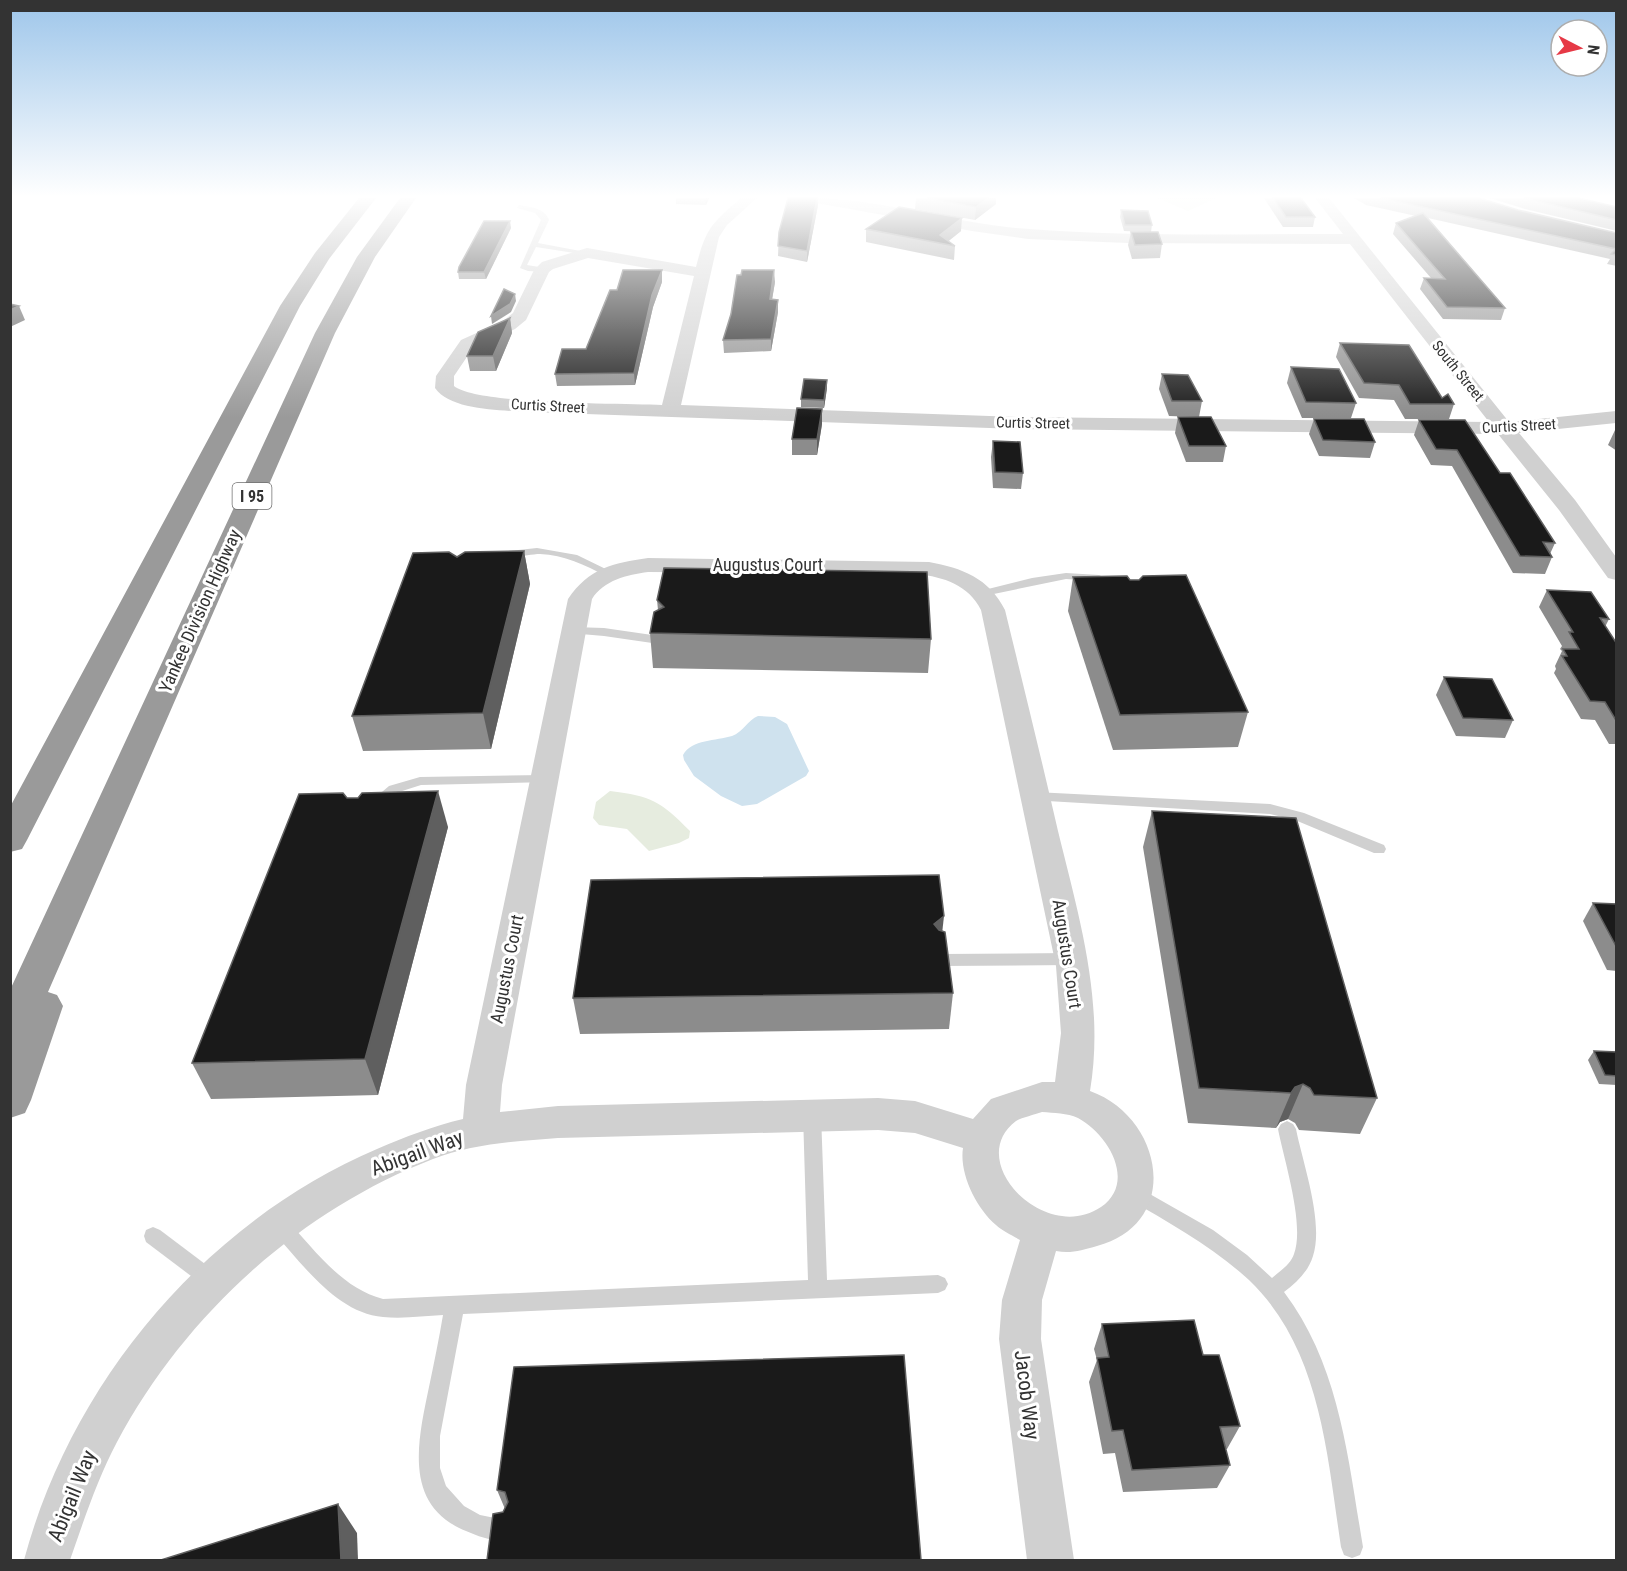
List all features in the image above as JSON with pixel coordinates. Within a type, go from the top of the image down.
[{"type":"highway","points":[[238,402],[254,335],[291,271]]},
{"type":"highway","points":[[10,840],[238,402],[313,271]]},
{"type":"highway","name":"Yankee Division Highway","points":[[10,1034],[325,333],[358,271]]},
{"type":"highway","points":[[10,805],[116,636]]},
{"type":"highway","points":[[10,1100],[112,804]]},
{"type":"street","name":"Curtis Street","points":[[541,271],[517,319],[473,340],[460,351],[444,381],[446,390],[451,394],[509,404],[1040,423],[1504,428],[1617,417]]},
{"type":"street","points":[[670,411],[702,273],[692,271]]},
{"type":"street","name":"South Street","points":[[1380,271],[1592,537],[1617,573]]},
{"type":"street","points":[[1592,537],[1617,538]]},
{"type":"street","name":"Augustus Court","points":[[480,1131],[484,1085],[573,631],[583,593],[592,584],[609,574],[630,567],[657,564],[908,566],[947,572],[971,583],[984,593],[993,610],[1071,959],[1079,1044],[1070,1099]]},
{"type":"street","points":[[1042,1097],[1070,1099],[1100,1113],[1124,1135],[1136,1164],[1137,1182],[1134,1193],[1123,1212],[1105,1226],[1075,1234],[1042,1231],[1016,1218],[995,1198],[982,1174],[980,1162],[982,1138],[995,1117],[1016,1103],[1042,1097]]},
{"type":"street","name":"Abigail Way","points":[[47,1560],[55,1530],[79,1472],[107,1417],[174,1321],[212,1280],[278,1224],[338,1185],[381,1163],[426,1146],[480,1131],[514,1125],[558,1122],[878,1113],[915,1117],[982,1138]]},
{"type":"street","name":"Jacob Way","points":[[1042,1231],[1022,1300],[1020,1339],[1051,1560]]},
{"type":"lane","points":[[496,557],[524,552],[561,552],[580,558],[609,574]]},
{"type":"lane","points":[[984,593],[1078,574],[1102,578],[1122,592]]},
{"type":"lane","points":[[573,631],[604,632],[659,640]]},
{"type":"lane","points":[[369,815],[387,793],[403,785],[420,781],[544,779]]},
{"type":"lane","points":[[1035,797],[1270,809],[1299,816],[1379,849]]},
{"type":"lane","points":[[941,960],[1071,959]]},
{"type":"lane","points":[[812,1114],[818,1289]]},
{"type":"lane","points":[[1271,1290],[1295,1270],[1306,1248],[1306,1230],[1287,1129]]},
{"type":"lane","points":[[1134,1193],[1237,1258],[1271,1290],[1303,1339],[1315,1365],[1326,1404],[1352,1547]]},
{"type":"lane","points":[[278,1224],[350,1296],[383,1308],[938,1284]]},
{"type":"lane","points":[[153,1236],[212,1280]]},
{"type":"lane","points":[[455,1305],[430,1437],[429,1468],[440,1496],[459,1518],[487,1529],[507,1530]]},
{"type":"shaded area","points":[[610,791],[636,795],[663,806],[690,831],[689,838],[649,851],[627,829],[599,825],[593,818],[596,802]]},
{"type":"water","points":[[758,716],[775,717],[787,724],[809,771],[806,776],[757,804],[742,806],[721,796],[694,776],[683,755],[698,743],[736,734]]},
{"type":"building","points":[[623,271],[661,271],[652,295],[634,373],[555,374],[562,349],[586,349],[610,290],[617,290]]},
{"type":"building","points":[[742,271],[774,271],[770,299],[778,300],[771,339],[723,340],[731,314],[737,275],[741,275]]},
{"type":"building","points":[[1438,271],[1473,271],[1505,308],[1447,307],[1424,278],[1445,279]]},
{"type":"building","points":[[504,289],[515,294],[510,304],[491,316]]},
{"type":"building","points":[[10,304],[19,306],[10,310]]},
{"type":"building","points":[[510,318],[493,356],[467,356],[478,332]]},
{"type":"building","points":[[1340,343],[1409,345],[1442,398],[1448,394],[1454,404],[1410,404],[1399,385],[1364,383]]},
{"type":"building","points":[[1291,367],[1339,369],[1356,403],[1306,402]]},
{"type":"building","points":[[1162,374],[1188,375],[1202,401],[1172,401]]},
{"type":"building","points":[[804,379],[827,380],[824,400],[801,399]]},
{"type":"building","points":[[797,408],[822,409],[817,439],[792,439]]},
{"type":"building","points":[[1178,417],[1211,417],[1226,446],[1189,446]]},
{"type":"building","points":[[1314,419],[1364,419],[1375,442],[1323,440]]},
{"type":"building","points":[[1419,420],[1465,420],[1500,473],[1510,473],[1555,543],[1543,542],[1552,557],[1520,556],[1457,450],[1436,449]]},
{"type":"building","points":[[993,441],[1020,442],[1023,473],[995,472]]},
{"type":"building","points":[[524,551],[483,713],[352,716],[413,553],[449,552],[457,557],[465,552]]},
{"type":"building","points":[[664,568],[927,572],[931,639],[650,633],[654,612],[664,607],[657,600]]},
{"type":"building","points":[[1186,575],[1248,712],[1120,715],[1073,577],[1127,576],[1130,580],[1139,580],[1143,576]]},
{"type":"building","points":[[1547,590],[1591,592],[1609,619],[1600,618],[1617,644],[1617,722],[1605,702],[1590,701],[1562,656],[1567,656],[1563,649],[1579,649],[1569,632],[1573,632]]},
{"type":"building","points":[[1444,677],[1492,679],[1513,720],[1463,718]]},
{"type":"building","points":[[438,791],[365,1059],[192,1063],[299,794],[343,793],[347,798],[358,798],[362,793]]},
{"type":"building","points":[[1152,811],[1296,818],[1377,1098],[1314,1095],[1310,1088],[1303,1084],[1295,1087],[1291,1093],[1199,1088]]},
{"type":"building","points":[[939,875],[944,916],[934,924],[939,930],[945,932],[953,993],[573,998],[591,880]]},
{"type":"building","points":[[1593,903],[1617,904],[1617,948]]},
{"type":"building","points":[[1594,1051],[1617,1052],[1617,1076],[1605,1075]]},
{"type":"building","points":[[1194,1320],[1203,1355],[1219,1355],[1240,1426],[1220,1427],[1230,1465],[1132,1470],[1123,1430],[1112,1431],[1097,1358],[1109,1357],[1102,1324]]},
{"type":"building","points":[[904,1355],[921,1560],[487,1560],[493,1514],[503,1512],[508,1502],[505,1492],[497,1490],[514,1367]]},
{"type":"building","points":[[338,1504],[341,1560],[161,1560]]}]
